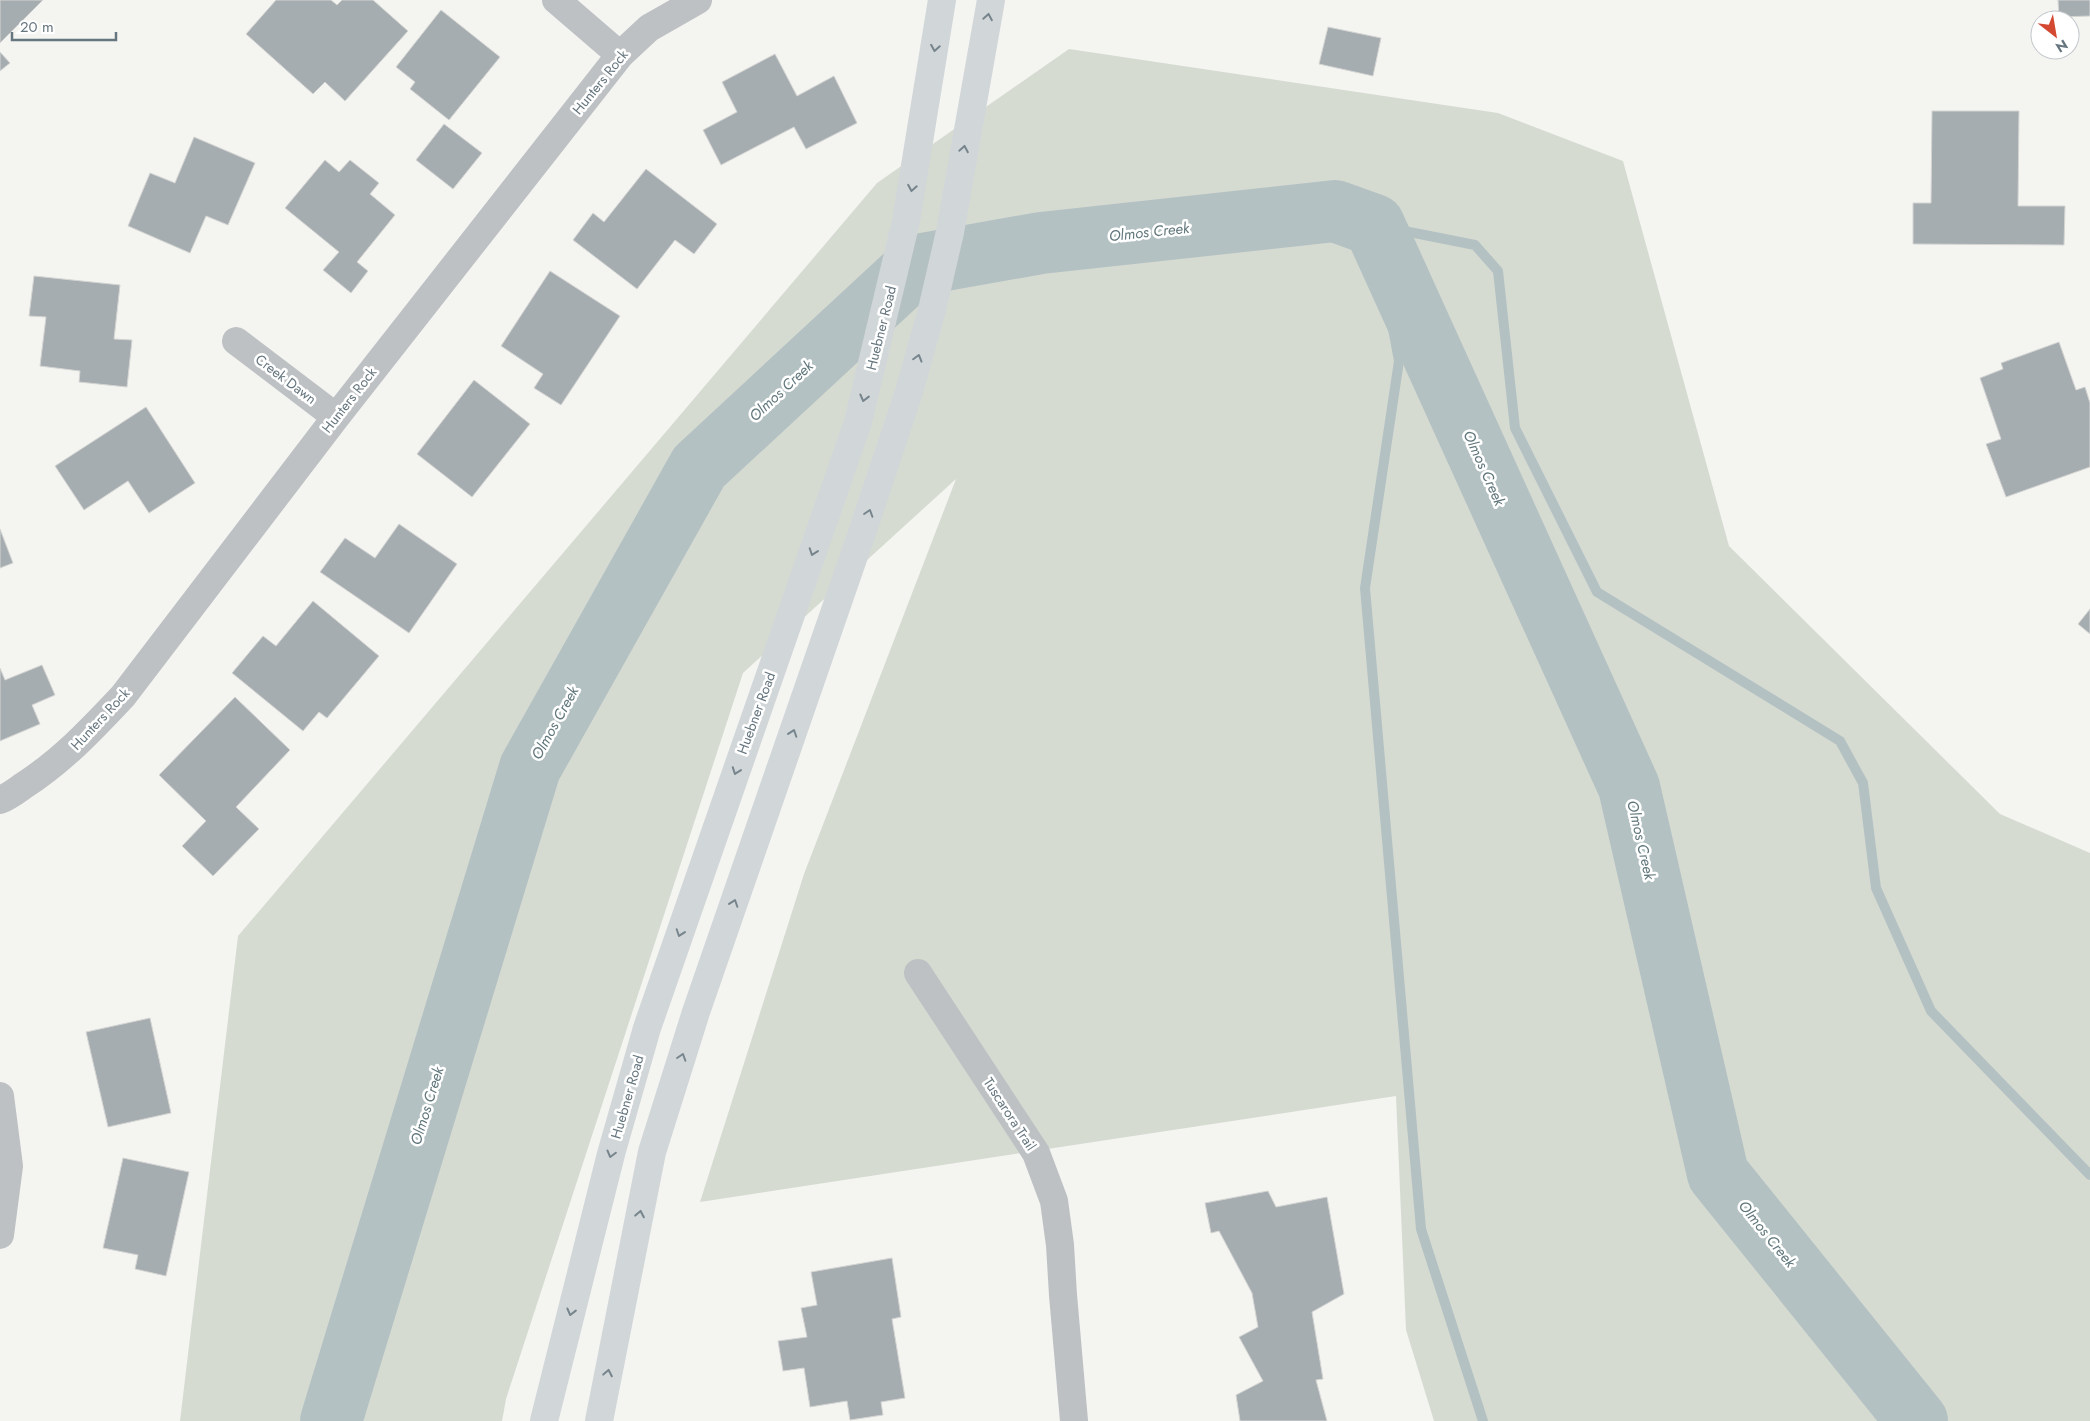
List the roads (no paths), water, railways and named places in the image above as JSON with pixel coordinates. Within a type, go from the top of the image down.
[{"type":"main road","name":"Huebner Road","points":[[544,1421],[611,1154],[642,1046],[858,422],[906,221],[942,0]]},
{"type":"main road","points":[[599,1421],[652,1152],[696,1012],[908,395],[932,310],[948,240],[991,0]]},
{"type":"street","points":[[556,0],[620,55]]},
{"type":"street","name":"Hunters Rock","points":[[0,800],[32,780],[65,755],[90,732],[123,696],[336,417],[620,55],[649,28],[698,0]]},
{"type":"street","name":"Creek Dawn","points":[[236,341],[336,417]]},
{"type":"street","name":"Tuscarora Trail","points":[[918,973],[1036,1154],[1054,1202],[1060,1246],[1062,1295],[1074,1421]]},
{"type":"street","points":[[0,1096],[9,1166],[0,1236]]},
{"type":"waterway","name":"Olmos Creek","points":[[331,1421],[530,768],[699,467],[917,265],[1041,243],[1335,211],[1374,225],[1629,787],[1718,1174],[1917,1421]]},
{"type":"waterway","points":[[1483,1421],[1421,1229],[1365,588],[1399,361],[1374,225],[1475,245],[1498,271],[1515,428],[1597,592],[1840,741],[1863,783],[1876,888],[1931,1011],[2090,1175]]}]
